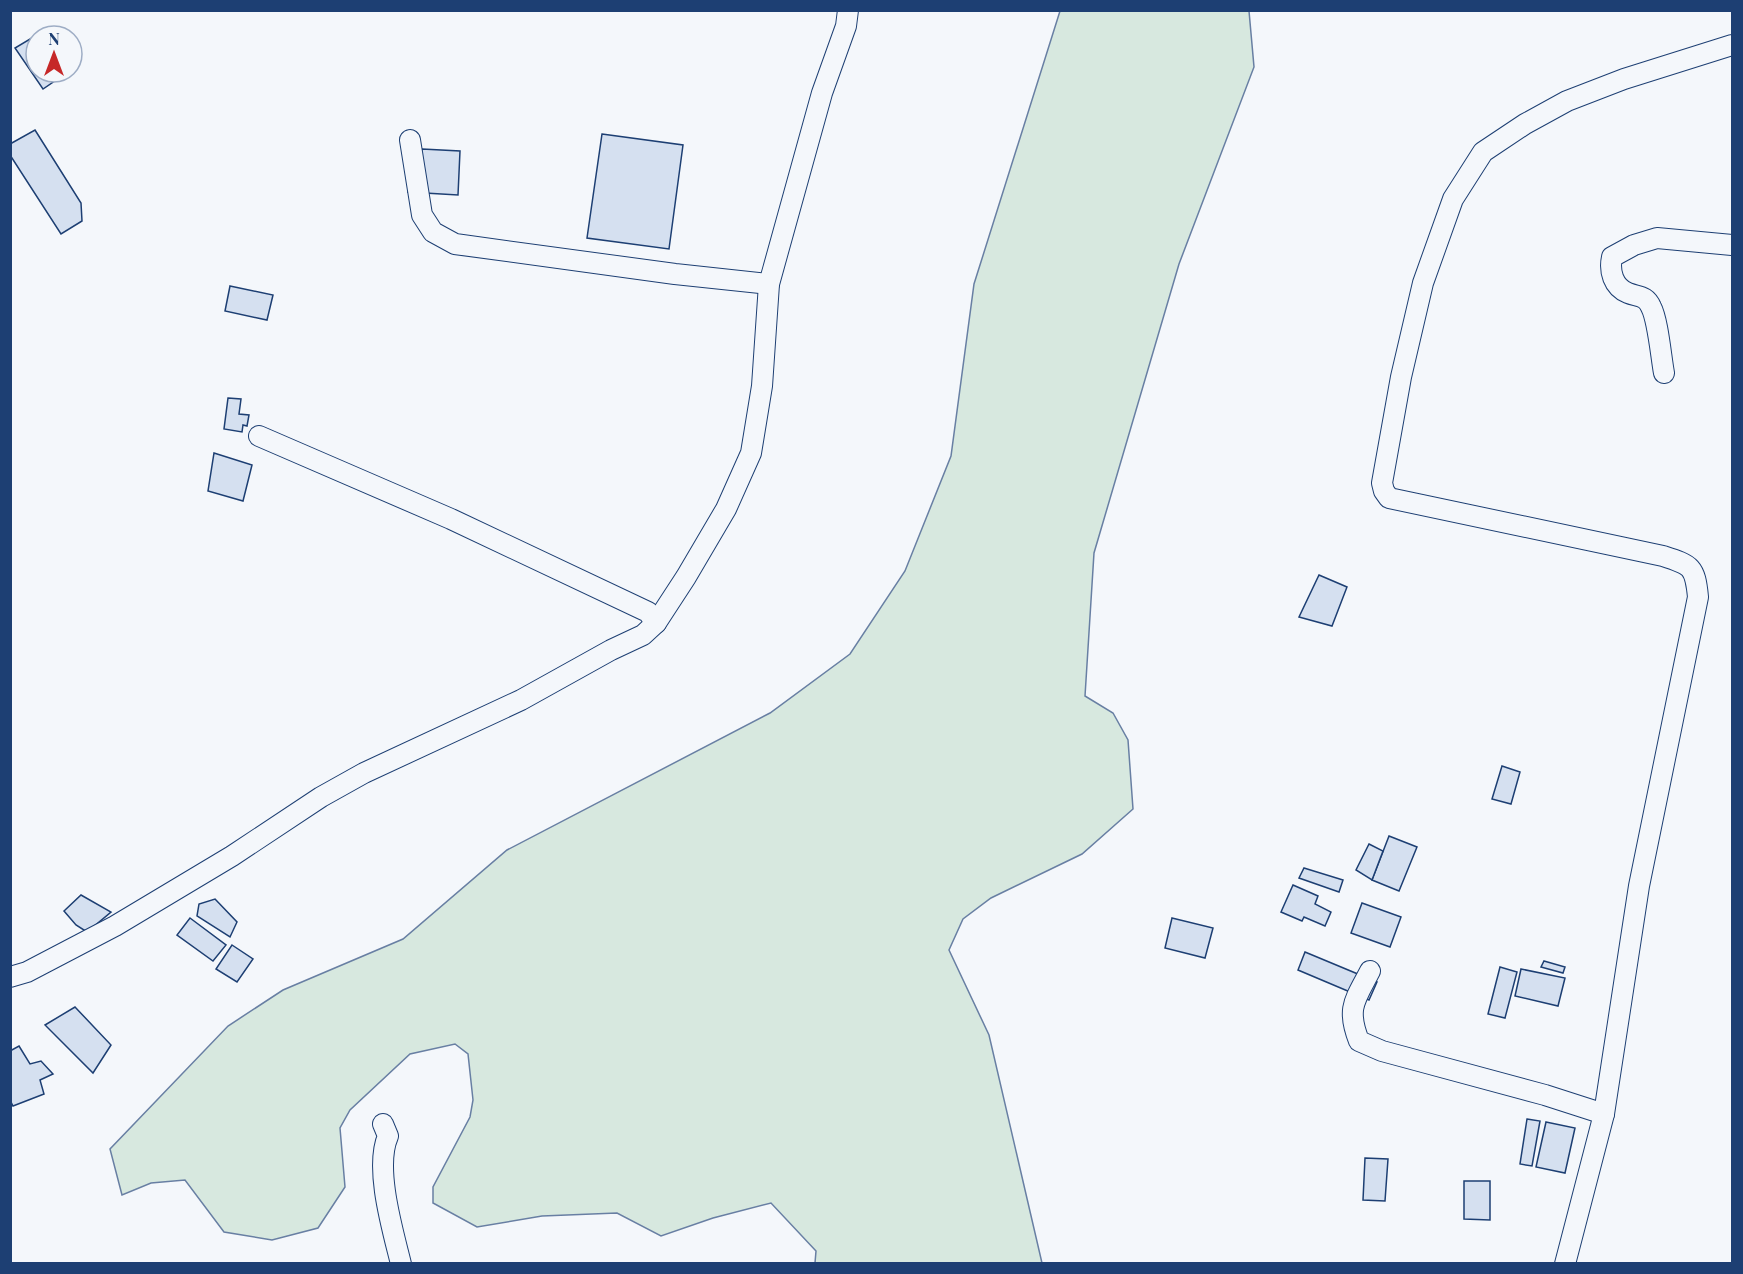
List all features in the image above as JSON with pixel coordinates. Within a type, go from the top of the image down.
[{"type":"street","points":[[10,977],[27,972],[115,926],[232,856],[321,797],[364,773],[521,700],[611,650],[643,635],[656,623],[686,578],[726,509],[751,453],[762,386],[769,284],[822,93],[846,26],[848,10]]},
{"type":"street","points":[[1565,1263],[1604,1114],[1639,886],[1698,597],[1696,575],[1684,563],[1663,555],[1389,498],[1382,483],[1401,377],[1423,283],[1453,199],[1483,153],[1525,124],[1568,101],[1624,79],[1732,45]]},
{"type":"street","points":[[410,140],[422,215],[433,232],[455,244],[675,274],[769,284]]},
{"type":"street","points":[[1664,373],[1651,306],[1642,296],[1626,292],[1614,281],[1610,268],[1612,257],[1634,244],[1656,238],[1732,245]]},
{"type":"street","points":[[260,436],[452,519],[648,612],[656,623]]},
{"type":"street","points":[[1370,971],[1353,1005],[1352,1023],[1359,1041],[1382,1051],[1545,1095],[1604,1114]]},
{"type":"street","points":[[383,1124],[388,1136],[384,1146],[384,1172],[389,1223],[401,1263]]},
{"type":"shaded area","points":[[1060,11],[1249,11],[1254,67],[1179,264],[1094,553],[1085,696],[1113,713],[1128,740],[1133,809],[1082,854],[991,898],[963,919],[949,950],[989,1035],[1042,1263],[815,1263],[816,1251],[771,1203],[713,1218],[661,1236],[617,1213],[542,1216],[477,1227],[433,1203],[433,1187],[470,1117],[473,1100],[468,1054],[455,1044],[410,1054],[350,1110],[340,1128],[345,1187],[318,1228],[272,1240],[224,1232],[185,1180],[151,1183],[122,1195],[110,1149],[228,1026],[283,990],[403,939],[507,850],[770,713],[850,654],[905,571],[951,456],[974,284]]},
{"type":"building","points":[[24,43],[24,61],[15,48]]},
{"type":"building","points":[[40,84],[50,84],[43,89]]},
{"type":"building","points":[[35,130],[81,203],[82,221],[61,234],[10,155],[10,144]]},
{"type":"building","points":[[602,134],[683,145],[669,249],[587,238]]},
{"type":"building","points":[[422,149],[460,151],[458,195],[408,192]]},
{"type":"building","points":[[230,286],[273,295],[267,320],[225,311]]},
{"type":"building","points":[[228,398],[241,399],[239,414],[249,415],[247,426],[243,425],[242,432],[224,429]]},
{"type":"building","points":[[214,453],[252,465],[243,501],[208,491]]},
{"type":"building","points":[[1319,575],[1347,587],[1332,626],[1299,617]]},
{"type":"building","points":[[1502,766],[1520,772],[1511,804],[1492,799]]},
{"type":"building","points":[[1389,836],[1417,847],[1399,891],[1372,880]]},
{"type":"building","points":[[1369,844],[1383,851],[1372,880],[1356,870]]},
{"type":"building","points":[[1304,868],[1343,880],[1339,892],[1299,878]]},
{"type":"building","points":[[1293,885],[1318,896],[1315,904],[1331,912],[1325,926],[1304,917],[1302,921],[1281,912]]},
{"type":"building","points":[[81,895],[111,912],[87,932],[76,925],[64,911]]},
{"type":"building","points":[[215,899],[237,922],[230,937],[197,916],[199,904]]},
{"type":"building","points":[[1362,903],[1401,917],[1390,947],[1351,933]]},
{"type":"building","points":[[190,918],[226,945],[213,961],[177,935]]},
{"type":"building","points":[[1172,918],[1213,928],[1205,958],[1165,948]]},
{"type":"building","points":[[232,945],[253,959],[237,982],[216,969]]},
{"type":"building","points":[[1305,952],[1377,982],[1369,1000],[1298,970]]},
{"type":"building","points":[[1544,961],[1565,967],[1563,973],[1541,967]]},
{"type":"building","points":[[1500,967],[1517,972],[1505,1018],[1488,1014]]},
{"type":"building","points":[[1521,969],[1565,978],[1558,1006],[1515,996]]},
{"type":"building","points":[[75,1007],[111,1045],[93,1073],[45,1025]]},
{"type":"building","points":[[19,1046],[30,1064],[41,1061],[53,1074],[40,1080],[44,1094],[13,1106],[10,1100],[10,1051]]},
{"type":"building","points":[[1527,1119],[1540,1121],[1532,1166],[1520,1164]]},
{"type":"building","points":[[1546,1122],[1575,1128],[1565,1173],[1536,1167]]},
{"type":"building","points":[[1365,1158],[1388,1159],[1385,1201],[1363,1200]]},
{"type":"building","points":[[1464,1181],[1490,1181],[1490,1220],[1464,1219]]}]
